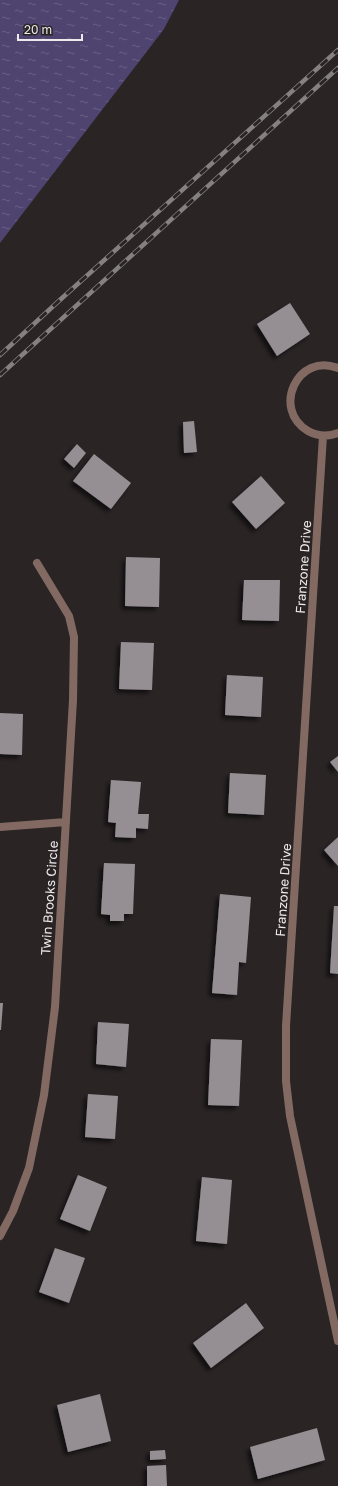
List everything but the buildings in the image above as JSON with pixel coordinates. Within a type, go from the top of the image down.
[{"type":"street","points":[[338,368],[322,365],[303,373],[296,381],[291,391],[290,401],[296,421],[304,428],[313,434],[323,436],[338,433]]},
{"type":"street","name":"Franzone Drive","points":[[323,436],[287,1019],[286,1082],[296,1148],[338,1341]]},
{"type":"street","name":"Twin Brooks Circle","points":[[0,1236],[13,1211],[29,1168],[44,1095],[54,1007],[73,700],[74,636],[69,616],[37,563]]},
{"type":"street","points":[[0,827],[66,822]]},
{"type":"water","points":[[0,0],[179,0],[164,29],[0,243]]},
{"type":"railway","points":[[0,355],[338,50]]},
{"type":"railway","points":[[0,375],[338,68]]}]
